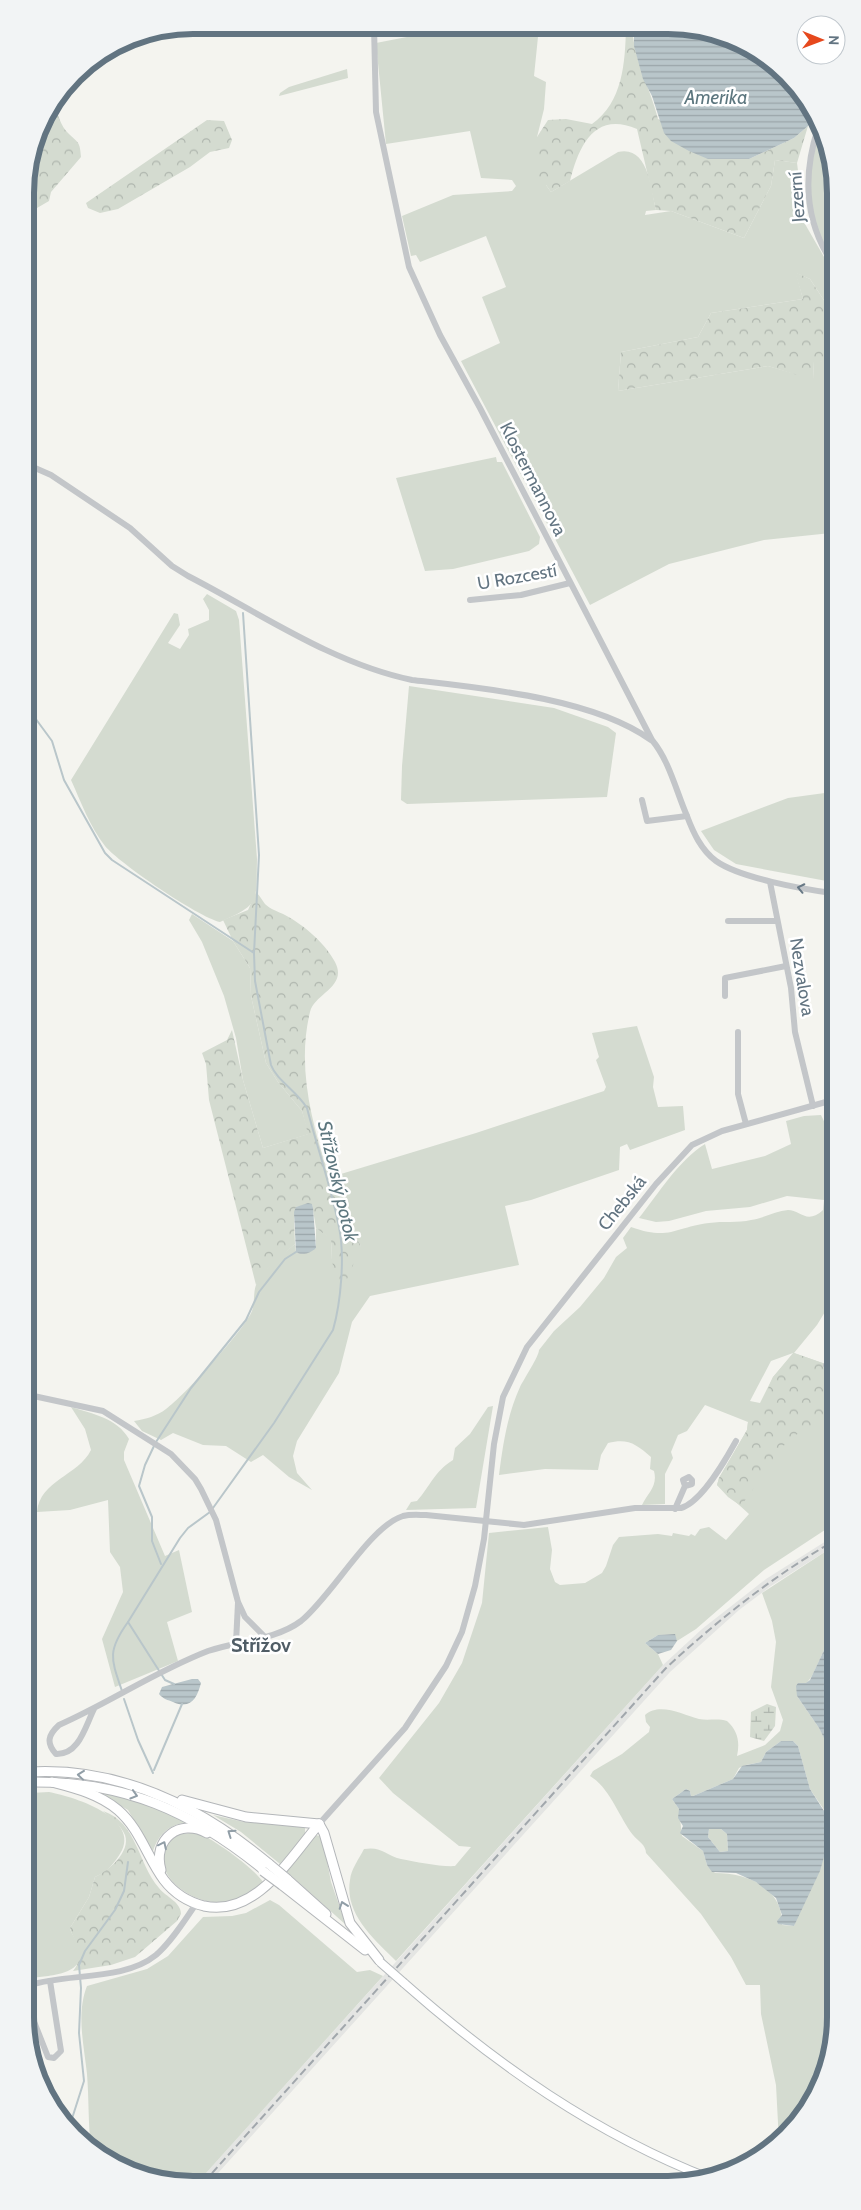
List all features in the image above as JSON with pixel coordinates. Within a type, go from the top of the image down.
[{"type":"highway","points":[[34,1772],[91,1776],[246,1816],[319,1824]]},
{"type":"highway","points":[[34,1782],[90,1785],[148,1799],[198,1822],[285,1882],[379,1961]]},
{"type":"highway","points":[[52,1782],[90,1794],[118,1811],[133,1827],[160,1874],[172,1889],[196,1904],[215,1907],[229,1906],[254,1895],[271,1880],[319,1824]]},
{"type":"highway","points":[[152,1791],[214,1822],[265,1868]]},
{"type":"highway","points":[[319,1824],[324,1833],[350,1923],[379,1961]]},
{"type":"highway","points":[[172,1889],[162,1872],[158,1857],[169,1835],[186,1828],[197,1828],[210,1834],[265,1868]]},
{"type":"main road","points":[[379,1961],[486,2053],[540,2090],[636,2145],[698,2173]]},
{"type":"street","name":"Klostermannova","points":[[374,34],[376,112],[408,266],[440,335],[480,408],[652,740],[667,762],[695,836],[715,860],[770,882],[827,892]]},
{"type":"street","name":"Jezerní","points":[[816,135],[810,162],[809,208],[819,241],[827,254]]},
{"type":"street","points":[[34,468],[51,476],[118,520],[172,566],[188,576],[355,662],[388,675],[412,680],[568,704],[623,725],[652,740]]},
{"type":"street","name":"U Rozcestí","points":[[470,600],[521,595],[570,583]]},
{"type":"street","points":[[642,800],[647,821],[687,816]]},
{"type":"street","name":"Nezvalova","points":[[770,882],[786,966],[795,1032],[813,1106]]},
{"type":"street","points":[[728,921],[778,921]]},
{"type":"street","points":[[725,996],[725,978],[786,966]]},
{"type":"street","points":[[738,1032],[738,1094],[746,1124]]},
{"type":"street","name":"Chebská","points":[[319,1824],[405,1728],[446,1666],[462,1632],[475,1586],[486,1521],[494,1444],[503,1397],[527,1347],[682,1154],[702,1139],[746,1124],[827,1102]]},
{"type":"street","points":[[34,1396],[103,1411],[171,1454],[195,1479],[216,1520],[238,1602],[248,1622],[264,1636]]},
{"type":"street","points":[[94,1709],[74,1749],[65,1755],[56,1754],[50,1747],[48,1740],[52,1731],[59,1725],[207,1652],[285,1630],[308,1615],[369,1543],[394,1520],[413,1515],[524,1525],[626,1509],[675,1508],[688,1505],[711,1482],[736,1441]]},
{"type":"street","points":[[675,1508],[685,1486]]},
{"type":"street","points":[[236,1643],[238,1602]]},
{"type":"street","points":[[34,1985],[130,1969],[155,1955],[177,1931],[196,1904]]},
{"type":"street","points":[[34,2024],[48,2057],[54,2058],[61,2052],[50,1981]]},
{"type":"shaded area","points":[[827,1540],[827,1550],[771,1586],[739,1610],[670,1672],[215,2176],[203,2176],[663,1665],[702,1629],[766,1579]]},
{"type":"green space","points":[[538,34],[534,76],[546,82],[544,109],[537,137],[546,185],[551,192],[618,152],[628,152],[636,155],[642,161],[650,180],[656,210],[646,211],[645,215],[671,211],[744,238],[771,186],[775,160],[797,163],[805,224],[827,262],[827,305],[810,279],[796,273],[803,299],[711,313],[698,337],[621,352],[618,391],[768,366],[813,379],[814,360],[827,362],[827,533],[764,540],[669,564],[590,605],[461,361],[500,343],[482,297],[506,287],[486,236],[420,262],[416,255],[411,256],[402,216],[453,195],[512,191],[516,186],[512,180],[481,178],[470,131],[386,144],[376,43],[417,35]]},
{"type":"green space","points":[[626,34],[633,34],[639,64],[658,119],[749,159],[794,138],[808,126],[797,163],[775,160],[771,186],[744,238],[671,211],[656,210],[637,129],[622,125],[610,125],[599,128],[584,144],[570,181],[551,192],[546,185],[540,183],[536,171],[537,137],[548,120],[566,119],[592,124],[610,105],[616,93],[625,55]]},
{"type":"green space","points":[[347,69],[348,78],[279,96],[280,93],[289,87]]},
{"type":"green space","points":[[56,111],[63,127],[79,145],[81,157],[51,192],[49,201],[34,210],[34,182],[39,151]]},
{"type":"green space","points":[[207,120],[224,121],[232,140],[229,148],[210,152],[190,167],[118,209],[100,213],[88,208],[86,203]]},
{"type":"green space","points":[[817,136],[826,172],[827,254],[819,241],[808,185]]},
{"type":"green space","points":[[795,272],[810,279],[827,305],[827,363],[814,361],[813,380],[768,366],[618,391],[621,352],[698,337],[711,313],[803,299]]},
{"type":"green space","points":[[496,457],[497,462],[502,462],[540,537],[539,544],[529,551],[453,569],[425,571],[396,478]]},
{"type":"green space","points":[[207,594],[236,611],[239,620],[257,859],[257,884],[254,900],[243,911],[220,922],[209,918],[178,900],[113,854],[95,831],[71,780],[174,613],[178,614],[180,625],[168,643],[180,649],[189,635],[188,629],[209,620],[209,610],[203,599]]},
{"type":"green space","points":[[409,686],[554,708],[608,727],[616,733],[607,797],[407,804],[401,800]]},
{"type":"green space","points":[[827,793],[827,881],[736,864],[714,850],[701,831],[788,798]]},
{"type":"green space","points":[[256,892],[267,906],[307,929],[326,948],[335,962],[338,971],[334,984],[313,1005],[310,1012],[305,1052],[305,1072],[311,1112],[321,1151],[327,1170],[335,1173],[332,1177],[338,1189],[346,1219],[361,1246],[347,1279],[336,1283],[331,1239],[316,1228],[312,1204],[296,1207],[294,1221],[295,1244],[268,1268],[256,1285],[209,1100],[206,1064],[202,1053],[227,1040],[232,1030],[243,1080],[263,1148],[308,1134],[302,1111],[278,1082],[266,1063],[251,996],[250,968],[233,941],[223,920],[248,910]]},
{"type":"green space","points":[[192,914],[233,941],[250,968],[251,996],[266,1063],[278,1082],[302,1111],[309,1134],[263,1148],[243,1080],[236,1038],[224,996],[202,942],[189,920]]},
{"type":"green space","points":[[637,1026],[654,1077],[653,1087],[658,1107],[683,1106],[685,1130],[630,1150],[627,1144],[620,1147],[619,1170],[531,1200],[505,1206],[519,1265],[370,1296],[352,1322],[339,1373],[297,1441],[293,1456],[297,1473],[312,1490],[289,1477],[263,1455],[251,1462],[226,1446],[203,1445],[173,1433],[161,1440],[142,1431],[134,1421],[163,1411],[186,1391],[213,1362],[247,1320],[252,1311],[255,1288],[263,1273],[295,1244],[296,1252],[301,1254],[316,1248],[316,1228],[331,1238],[332,1260],[361,1246],[346,1219],[338,1189],[331,1177],[476,1133],[604,1091],[606,1087],[596,1060],[599,1057],[592,1033]]},
{"type":"green space","points":[[821,1115],[827,1128],[827,1309],[817,1325],[794,1353],[827,1365],[827,1529],[764,1570],[696,1629],[677,1641],[674,1634],[658,1635],[645,1643],[658,1654],[663,1665],[396,1961],[371,1935],[356,1915],[349,1892],[351,1876],[364,1849],[379,1850],[401,1859],[455,1866],[471,1847],[459,1846],[393,1793],[379,1778],[439,1703],[462,1663],[482,1603],[489,1533],[548,1527],[552,1550],[550,1569],[555,1582],[560,1585],[585,1583],[602,1573],[613,1545],[619,1537],[658,1534],[672,1536],[673,1533],[695,1536],[700,1529],[709,1527],[726,1540],[749,1514],[717,1485],[719,1478],[747,1430],[748,1422],[705,1405],[687,1431],[678,1435],[671,1452],[673,1458],[665,1474],[665,1504],[642,1505],[655,1481],[654,1471],[650,1469],[651,1457],[631,1443],[621,1441],[608,1443],[601,1455],[598,1470],[545,1469],[499,1475],[509,1419],[520,1387],[539,1350],[554,1331],[580,1307],[604,1278],[616,1257],[627,1248],[623,1238],[631,1227],[655,1233],[664,1233],[709,1223],[751,1220],[788,1210],[808,1217],[823,1210],[824,1200],[787,1196],[750,1207],[706,1211],[669,1221],[656,1222],[639,1218],[686,1159],[705,1144],[712,1169],[765,1156],[791,1144],[786,1121],[804,1116]],"holes":[[[793,1353],[773,1377],[760,1403],[750,1401],[771,1361]]]},
{"type":"green space","points":[[794,1353],[827,1365],[827,1436],[815,1423],[788,1440],[741,1506],[728,1497],[717,1485],[719,1478],[747,1430],[748,1422],[759,1409],[773,1377]]},
{"type":"green space","points":[[493,1406],[476,1508],[406,1510],[411,1502],[417,1501],[441,1469],[453,1460],[455,1448],[470,1434],[488,1407]]},
{"type":"green space","points":[[71,1407],[111,1421],[129,1439],[124,1452],[124,1460],[165,1556],[179,1550],[192,1612],[167,1622],[178,1661],[115,1687],[102,1639],[123,1592],[120,1567],[110,1552],[108,1500],[70,1510],[37,1512],[45,1492],[78,1466],[91,1450],[85,1429]]},
{"type":"green space","points":[[827,1551],[827,1647],[812,1676],[797,1696],[827,1742],[827,1814],[810,1789],[798,1746],[793,1741],[781,1741],[766,1752],[761,1762],[739,1768],[733,1779],[693,1796],[686,1789],[672,1799],[679,1809],[682,1836],[703,1851],[707,1865],[715,1873],[751,1879],[770,1892],[781,1912],[782,1925],[794,1926],[827,1839],[826,2038],[822,2059],[806,2097],[788,2122],[778,2132],[776,2085],[761,2014],[760,1985],[746,1985],[731,1957],[701,1914],[646,1853],[643,1845],[628,1828],[609,1795],[590,1776],[593,1771],[622,1754],[649,1732],[650,1727],[646,1722],[645,1715],[651,1711],[664,1709],[699,1719],[727,1721],[734,1729],[737,1737],[737,1756],[765,1745],[780,1731],[783,1720],[771,1687],[776,1642],[772,1621],[762,1593]]},
{"type":"green space","points":[[767,1704],[776,1707],[775,1726],[764,1741],[750,1737],[751,1712]]},
{"type":"green space","points":[[93,1790],[138,1801],[189,1822],[166,1830],[158,1839],[153,1851],[128,1810]]},
{"type":"green space","points":[[49,1792],[61,1795],[104,1812],[116,1821],[123,1832],[124,1844],[113,1863],[95,1877],[89,1897],[70,1928],[80,1949],[80,1958],[77,1964],[72,1969],[55,1975],[34,1978],[34,1793]]},
{"type":"green space","points":[[103,1811],[114,1816],[123,1824],[136,1845],[152,1878],[159,1888],[179,1906],[181,1914],[177,1921],[135,1957],[111,1965],[73,1971],[80,1954],[70,1928],[89,1897],[95,1877],[112,1866],[125,1848],[125,1835],[121,1828]]},
{"type":"green space","points":[[213,1815],[244,1822],[301,1826],[305,1828],[305,1834],[280,1864],[241,1832]]},
{"type":"green space","points":[[709,1829],[721,1829],[727,1834],[728,1851],[720,1852],[708,1837]]},
{"type":"green space","points":[[196,1832],[212,1840],[232,1854],[251,1869],[263,1882],[237,1899],[226,1902],[212,1902],[184,1892],[173,1882],[166,1871],[163,1859],[166,1847],[176,1835]]},
{"type":"green space","points":[[314,1835],[321,1836],[323,1840],[331,1882],[346,1925],[285,1870]]},
{"type":"green space","points":[[270,1900],[279,1905],[357,1972],[370,1970],[383,1976],[203,2176],[182,2176],[161,2173],[141,2168],[122,2160],[104,2150],[90,2139],[87,2074],[81,2019],[87,1986],[147,1969],[168,1956],[203,1917],[232,1916],[246,1913]]},
{"type":"water","name":"Amerika","points":[[634,34],[679,34],[720,42],[739,50],[757,60],[781,80],[806,113],[810,121],[808,126],[794,138],[749,159],[708,159],[689,151],[671,141],[664,133],[652,96],[643,79],[634,46]]},
{"type":"water","points":[[308,1203],[312,1204],[313,1208],[316,1248],[309,1253],[301,1254],[296,1252],[294,1212],[296,1207]]},
{"type":"water","points":[[675,1634],[677,1641],[671,1650],[658,1654],[645,1643],[658,1635]]},
{"type":"water","points":[[827,1647],[827,1744],[819,1728],[797,1696],[796,1686],[798,1683],[806,1683],[810,1680]]},
{"type":"water","points":[[198,1679],[201,1683],[195,1698],[189,1703],[179,1704],[159,1694],[162,1687]]},
{"type":"water","points":[[781,1741],[793,1741],[798,1746],[810,1789],[827,1816],[827,1846],[820,1871],[794,1926],[778,1924],[777,1921],[782,1915],[776,1898],[756,1882],[736,1873],[712,1872],[707,1865],[703,1851],[680,1833],[683,1826],[678,1818],[679,1809],[672,1799],[686,1789],[693,1796],[733,1779],[742,1766],[761,1762],[766,1752]],"holes":[[[709,1829],[721,1829],[727,1834],[728,1851],[720,1852],[708,1837]]]},
{"type":"waterway","points":[[243,613],[259,855],[254,953]]},
{"type":"waterway","name":"Střížovský potok","points":[[34,717],[52,741],[64,780],[105,853],[112,860],[254,953],[255,981],[271,1065],[278,1076],[307,1108],[336,1212],[341,1239],[342,1265],[340,1293],[333,1330],[274,1423],[213,1508]]},
{"type":"waterway","points":[[156,1442],[191,1388],[246,1320],[259,1292],[285,1259],[296,1252]]},
{"type":"waterway","points":[[154,1446],[145,1465],[139,1486],[152,1517],[152,1541],[161,1564]]},
{"type":"waterway","name":"Střížovský potok","points":[[174,1684],[165,1680],[128,1622],[180,1538],[188,1528],[210,1512]]},
{"type":"waterway","points":[[122,1691],[115,1671],[113,1655],[121,1632],[128,1622]]},
{"type":"waterway","points":[[124,1699],[138,1740],[153,1773]]},
{"type":"waterway","name":"Střížovský potok","points":[[154,1770],[182,1704]]},
{"type":"waterway","name":"Střížovský potok","points":[[72,2120],[84,2081],[79,2033],[81,1988],[79,1965],[85,1951],[115,1910],[124,1891],[128,1862]]},
{"type":"waterway","points":[[825,2045],[827,2011]]},
{"type":"railway","points":[[209,2176],[666,1668],[747,1600],[789,1569],[827,1545]]},
{"type":"district","name":"Střížov","points":[[261,1645]]}]
